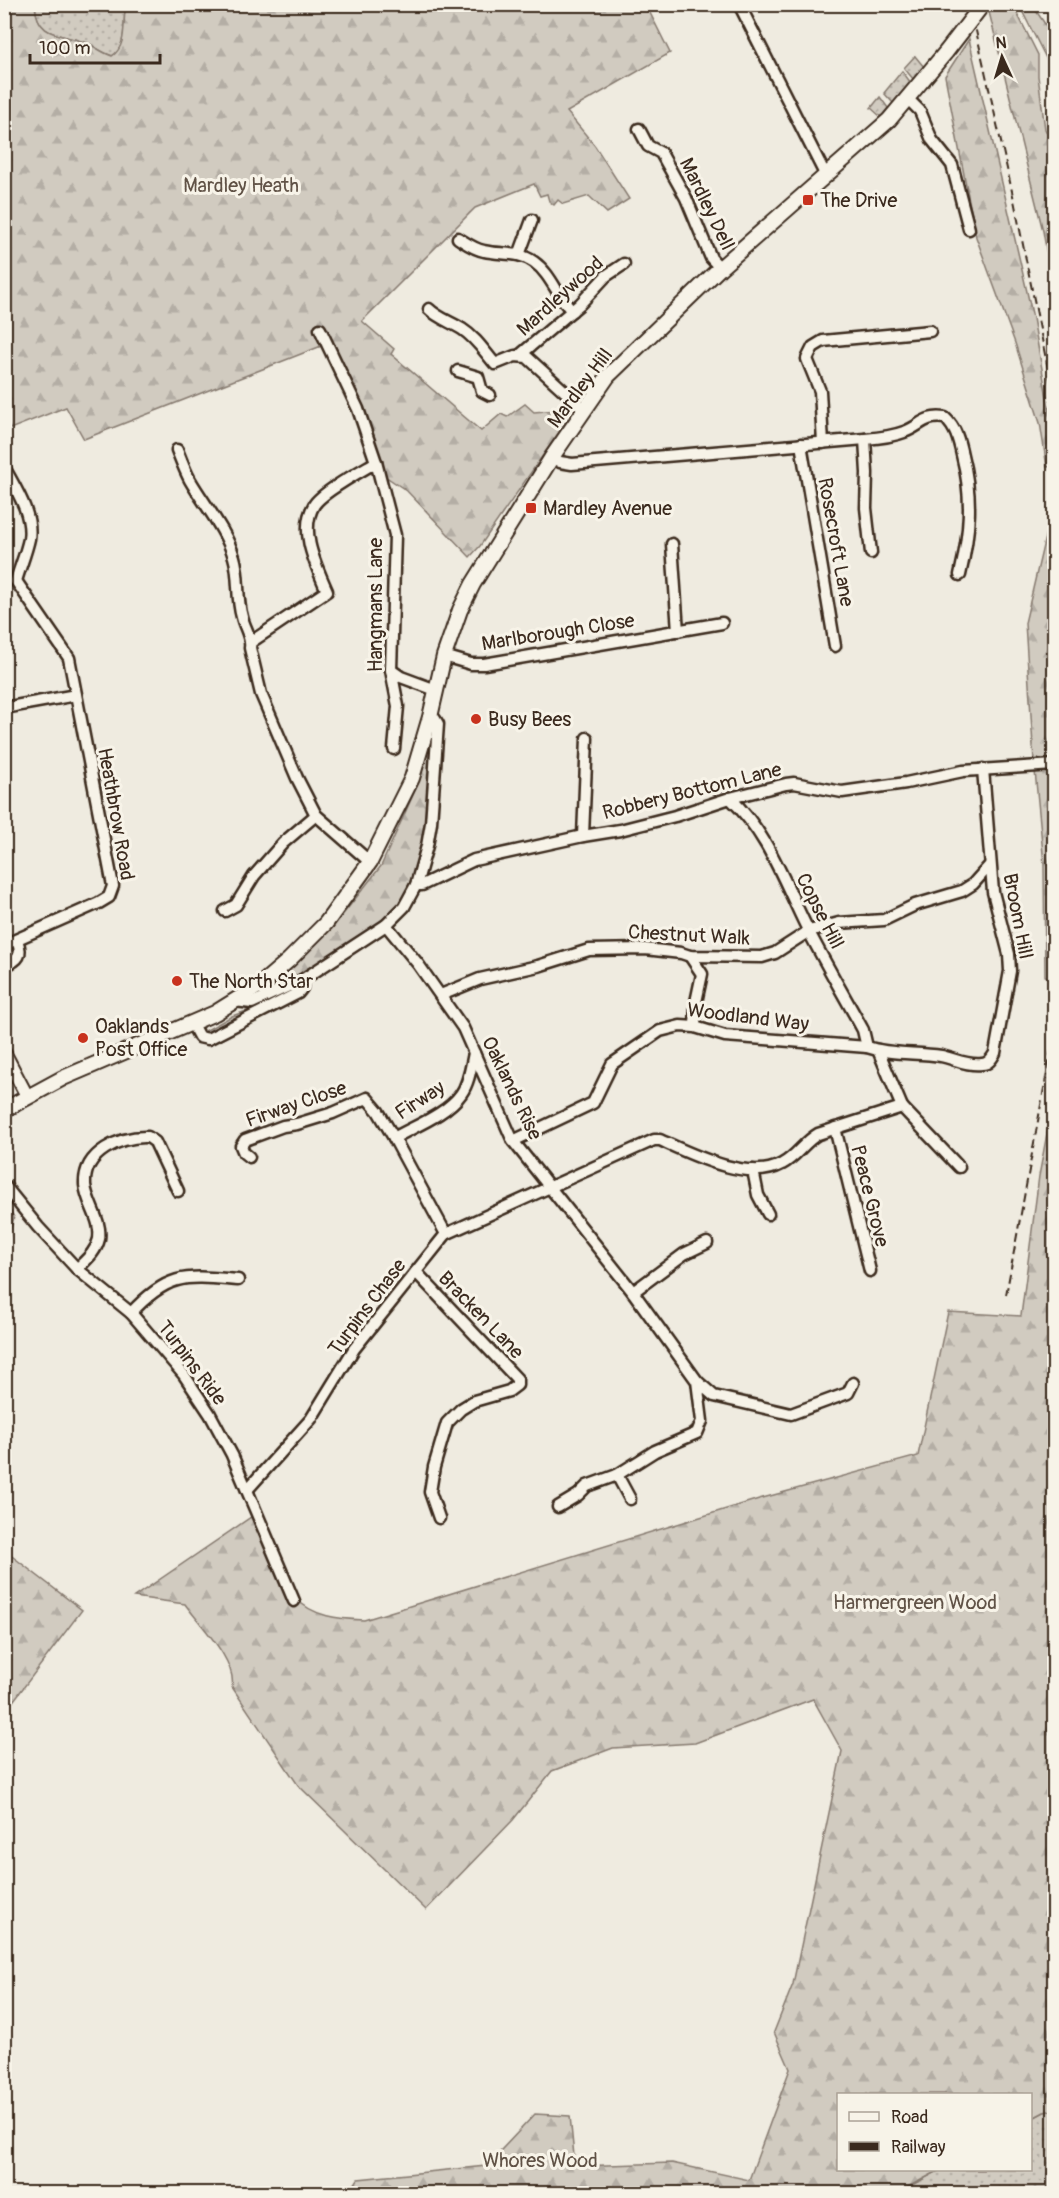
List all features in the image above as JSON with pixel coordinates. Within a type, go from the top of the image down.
[{"type":"main road","name":"Mardley Hill","points":[[4,1110],[69,1075],[192,1024],[234,1002],[264,990],[289,960],[326,923],[370,862],[411,778],[430,717],[444,656],[472,584],[584,409],[608,376],[720,268],[889,120],[983,4]]},
{"type":"street","points":[[739,4],[826,176]]},
{"type":"street","points":[[908,99],[920,111],[932,140],[952,165],[969,229]]},
{"type":"street","name":"Mardley Dell","points":[[639,129],[648,146],[661,153],[686,198],[711,258],[720,268]]},
{"type":"street","points":[[519,255],[532,220]]},
{"type":"street","points":[[458,238],[481,251],[528,258],[542,270],[572,311]]},
{"type":"street","name":"Mardleywood","points":[[478,377],[495,364],[520,355],[572,311],[606,276],[624,264]]},
{"type":"street","points":[[429,309],[438,317],[471,335],[495,364]]},
{"type":"street","name":"Hangmans Lane","points":[[320,330],[358,410],[376,462],[395,536],[391,670],[398,706],[394,749]]},
{"type":"street","points":[[823,443],[820,391],[807,359],[813,347],[823,341],[930,332]]},
{"type":"street","name":"Mardleywood","points":[[520,355],[527,357],[584,409]]},
{"type":"street","points":[[458,371],[478,377],[482,391],[490,395]]},
{"type":"street","points":[[552,457],[560,462],[572,464],[865,439],[892,436],[909,431],[926,419],[945,418],[952,424],[958,436],[965,465],[970,509],[967,546],[960,575]]},
{"type":"street","points":[[865,439],[867,473],[865,495],[871,553]]},
{"type":"street","name":"Rosecroft Lane","points":[[801,444],[836,646]]},
{"type":"street","points":[[177,450],[189,479],[225,534],[230,547],[236,564],[237,591],[242,617],[251,642],[250,648],[261,694],[297,778],[316,815],[370,862]]},
{"type":"street","points":[[251,642],[327,591],[313,557],[308,534],[309,518],[314,504],[343,481],[376,462]]},
{"type":"street","points":[[4,467],[26,512],[29,527],[29,537],[10,580],[69,658],[76,695],[4,708]]},
{"type":"street","points":[[672,544],[678,631]]},
{"type":"street","name":"Marlborough Close","points":[[444,656],[471,664],[484,664],[722,623]]},
{"type":"street","points":[[391,670],[401,677],[435,690]]},
{"type":"street","name":"Heathbrow Road","points":[[4,945],[99,903],[109,897],[112,890],[76,695]]},
{"type":"street","points":[[264,990],[302,980],[386,925],[404,907],[422,868],[431,823],[438,733],[437,721],[430,717]]},
{"type":"street","points":[[583,836],[587,738]]},
{"type":"street","name":"Robbery Bottom Lane","points":[[416,885],[422,885],[474,860],[620,830],[675,816],[730,798],[794,783],[842,792],[906,783],[963,771],[1054,765]]},
{"type":"street","name":"Broom Hill","points":[[983,770],[990,866],[997,913],[1009,954],[1010,971],[995,1053],[985,1065]]},
{"type":"street","name":"Copse Hill","points":[[730,798],[748,815],[771,852],[809,931],[873,1048],[902,1107]]},
{"type":"street","points":[[225,911],[236,905],[254,876],[283,843],[316,815]]},
{"type":"street","name":"Chestnut Walk","points":[[441,995],[480,979],[538,966],[589,950],[645,949],[690,956],[762,957],[775,953],[809,931],[839,923],[868,922],[891,917],[915,905],[969,888],[990,866]]},
{"type":"street","name":"Oaklands Rise","points":[[386,925],[418,964],[463,1028],[513,1141],[633,1292],[697,1381],[702,1421],[697,1433],[655,1451],[617,1475],[587,1486],[558,1508]]},
{"type":"street","points":[[4,966],[17,961],[20,957],[21,952],[17,940]]},
{"type":"street","points":[[690,956],[702,974]]},
{"type":"street","points":[[695,1028],[696,1002],[702,974],[717,957]]},
{"type":"street","points":[[192,1024],[199,1037],[208,1039],[298,993],[302,988],[302,980]]},
{"type":"street","name":"Woodland Way","points":[[513,1141],[593,1103],[612,1064],[660,1031],[680,1026],[725,1036],[873,1048],[941,1056],[966,1064],[985,1065]]},
{"type":"street","points":[[4,1052],[27,1096]]},
{"type":"street","name":"Firway","points":[[446,1234],[394,1138],[437,1114],[461,1094],[469,1076],[474,1053]]},
{"type":"street","name":"Firway Close","points":[[249,1157],[241,1146],[245,1140],[283,1126],[333,1113],[367,1098],[378,1111],[394,1138]]},
{"type":"street","points":[[768,1214],[758,1195],[753,1170],[780,1166],[810,1139],[835,1128],[902,1107],[958,1167]]},
{"type":"street","name":"Peace Grove","points":[[835,1128],[870,1271]]},
{"type":"street","points":[[77,1269],[95,1250],[99,1239],[96,1218],[85,1186],[90,1165],[104,1149],[123,1140],[148,1137],[155,1142],[178,1191]]},
{"type":"street","name":"Turpins Chase","points":[[247,1490],[311,1419],[354,1349],[446,1234],[646,1143],[660,1140],[709,1161],[753,1170]]},
{"type":"street","name":"Turpins Ride","points":[[4,1185],[38,1227],[77,1269],[131,1313],[184,1375],[210,1414],[247,1490],[294,1601]]},
{"type":"street","points":[[633,1292],[684,1254],[707,1243]]},
{"type":"street","name":"Bracken Lane","points":[[416,1272],[517,1378],[517,1385],[509,1391],[474,1401],[461,1409],[447,1424],[434,1467],[430,1492],[439,1518]]},
{"type":"street","points":[[131,1313],[151,1293],[177,1279],[195,1277],[238,1281]]},
{"type":"street","points":[[697,1381],[714,1396],[791,1414],[848,1394],[853,1383]]},
{"type":"street","points":[[617,1475],[630,1499]]},
{"type":"green space","name":"Mardley Heath","points":[[5,5],[35,5],[40,24],[52,33],[87,43],[112,56],[117,52],[122,40],[126,5],[646,5],[670,53],[567,112],[595,146],[629,199],[607,213],[589,196],[563,204],[558,200],[554,205],[549,201],[547,194],[540,196],[534,184],[475,208],[362,321],[394,349],[391,354],[481,431],[501,414],[507,417],[525,404],[534,412],[557,410],[568,419],[470,557],[407,491],[382,474],[329,343],[84,439],[66,407],[5,431]]},
{"type":"green space","points":[[35,5],[126,5],[123,40],[118,52],[113,56],[87,43],[52,33],[40,24]]},
{"type":"green space","points":[[994,5],[1013,5],[1038,55],[1038,76],[1045,129],[1054,146],[1054,294],[1043,231],[989,12]]},
{"type":"green space","points":[[1019,5],[1032,5],[1054,37],[1054,65],[1047,60]]},
{"type":"green space","points":[[969,39],[1033,318],[1054,437],[1054,466],[1047,467],[1040,423],[1015,343],[976,237],[945,76]]},
{"type":"green space","points":[[915,56],[924,67],[914,80],[904,68]]},
{"type":"green space","points":[[902,71],[911,83],[894,104],[884,93]]},
{"type":"green space","points":[[880,97],[888,108],[881,117],[871,108]]},
{"type":"green space","points":[[1054,502],[1054,759],[1034,761],[1025,623]]},
{"type":"green space","points":[[433,730],[427,823],[417,870],[409,890],[398,907],[379,925],[311,971],[277,989],[270,983],[333,927],[381,866],[418,784]]},
{"type":"green space","points":[[1054,769],[1054,978],[1045,976],[1044,864],[1035,771]]},
{"type":"green space","points":[[289,991],[290,993],[207,1035],[203,1032],[232,1016],[261,1006]]},
{"type":"green space","name":"Harmergreen Wood","points":[[1054,1096],[1054,2110],[1032,2118],[1032,2093],[837,2093],[837,2171],[938,2171],[906,2188],[891,2193],[349,2193],[358,2179],[486,2166],[535,2114],[570,2116],[575,2166],[672,2163],[749,2180],[790,2069],[774,2032],[793,1984],[842,1751],[813,1699],[695,1743],[613,1748],[552,1771],[513,1820],[426,1910],[298,1785],[232,1687],[229,1666],[223,1655],[185,1604],[134,1597],[254,1515],[288,1600],[295,1598],[310,1609],[327,1616],[364,1620],[759,1499],[918,1456],[948,1312],[1021,1316],[1039,1176]]},
{"type":"green space","points":[[4,1203],[14,1217],[5,1250]]},
{"type":"green space","points":[[4,1550],[82,1610],[5,1712],[4,1712]]},
{"type":"green space","points":[[1054,2110],[1054,2193],[891,2194],[938,2171],[1032,2171],[1032,2118]]},
{"type":"railway","points":[[970,4],[1014,200],[1054,399]]},
{"type":"railway","points":[[1006,1295],[1054,1034]]},
{"type":"place","name":"The Drive","points":[[808,200]]},
{"type":"place","name":"Mardley Avenue","points":[[531,508]]},
{"type":"place","name":"Busy Bees","points":[[476,719]]},
{"type":"place","name":"The North Star","points":[[177,981]]},
{"type":"place","name":"Oaklands Post Office","points":[[83,1038]]},
{"type":"park label","name":"Whores Wood","points":[[540,2160]]}]
